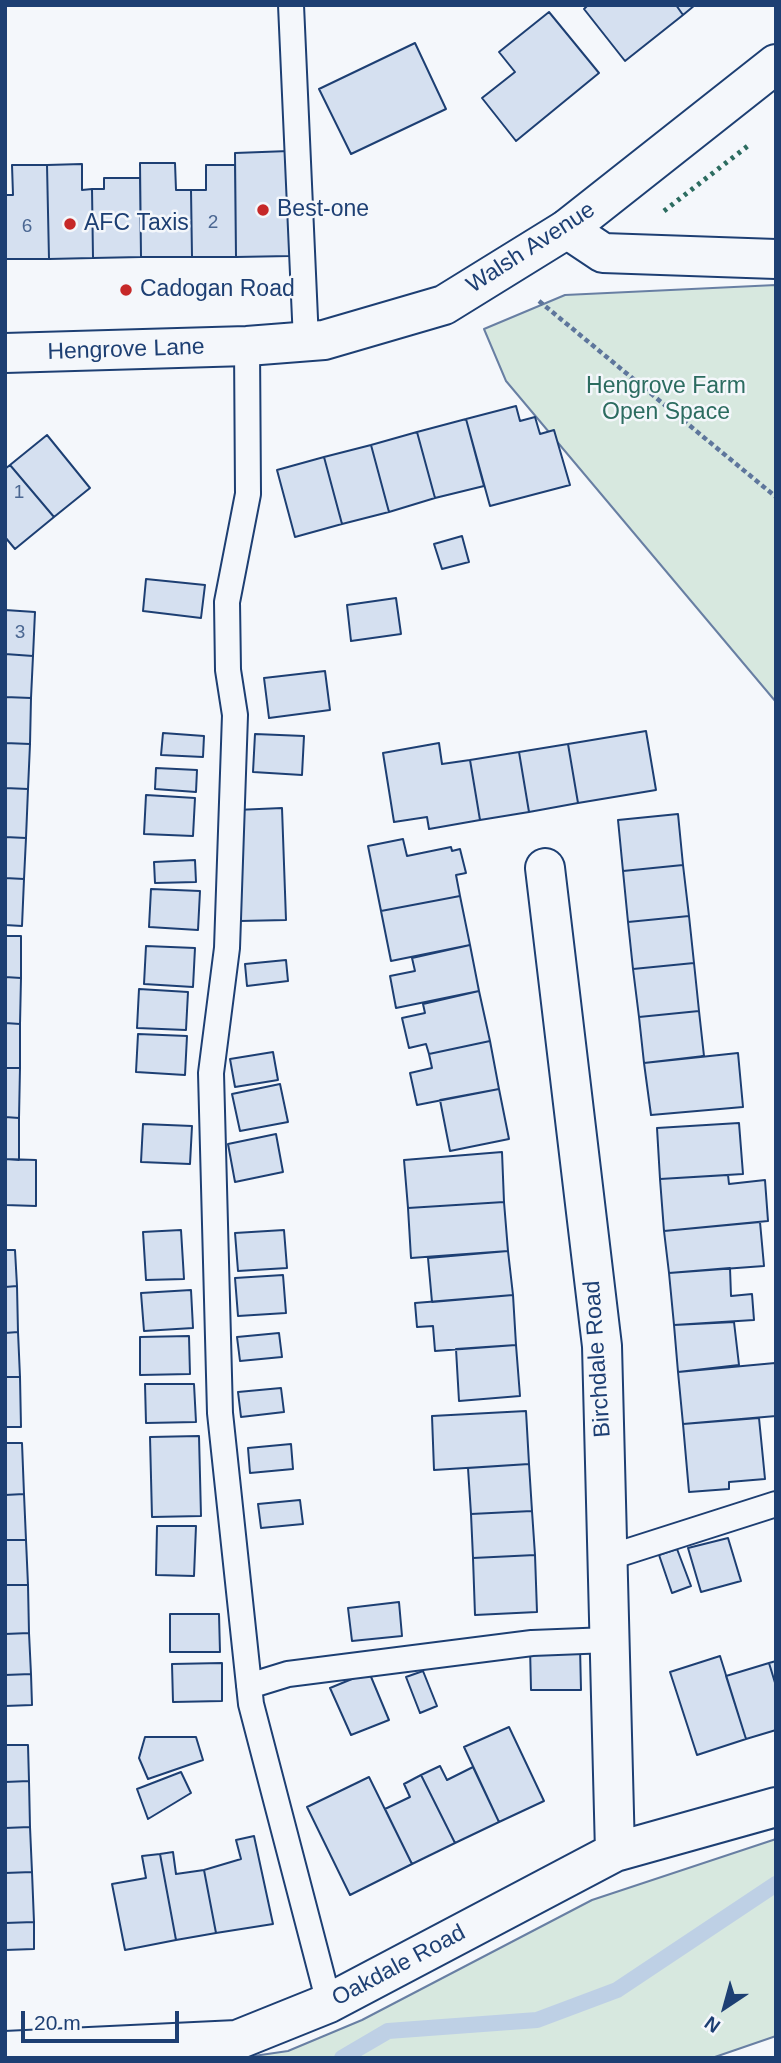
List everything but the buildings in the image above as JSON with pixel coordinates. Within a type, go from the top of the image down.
[{"type":"street","name":"Walsh Avenue","points":[[247,346],[324,340],[444,305],[567,229],[776,64]]},
{"type":"street","points":[[567,229],[603,253],[776,259]]},
{"type":"street","name":"Hengrove Lane","points":[[5,353],[247,346]]},
{"type":"street","name":"Birchdale Road","points":[[545,868],[602,1346],[615,1852]]},
{"type":"street","name":"Oakdale Road","points":[[5,2051],[237,2040],[329,2003],[615,1852],[776,1807]]},
{"type":"lane","points":[[290,5],[306,341]]},
{"type":"lane","points":[[247,346],[248,494],[227,602],[228,670],[235,715],[227,948],[211,1073],[220,1413],[249,1686],[265,1764],[329,2003]]},
{"type":"lane","points":[[607,1558],[776,1504]]},
{"type":"lane","points":[[249,1686],[288,1674],[342,1667],[532,1643],[609,1640]]},
{"type":"path","points":[[499,269],[776,497]]},
{"type":"green space","name":"Hengrove Farm Open Space","points":[[776,285],[776,702],[506,381],[484,329],[565,295]]},
{"type":"green space","points":[[776,1839],[776,2036],[712,2058],[240,2058],[288,2051],[362,2020],[592,1900]]},
{"type":"waterway","points":[[342,2058],[388,2031],[537,2020],[617,1990],[776,1884]]},
{"type":"hedge","points":[[664,211],[749,145]]},
{"type":"place","name":"Best-one","points":[[263,210]]},
{"type":"place","name":"AFC Taxis","points":[[70,224]]},
{"type":"place","name":"Cadogan Road","points":[[126,290]]}]
